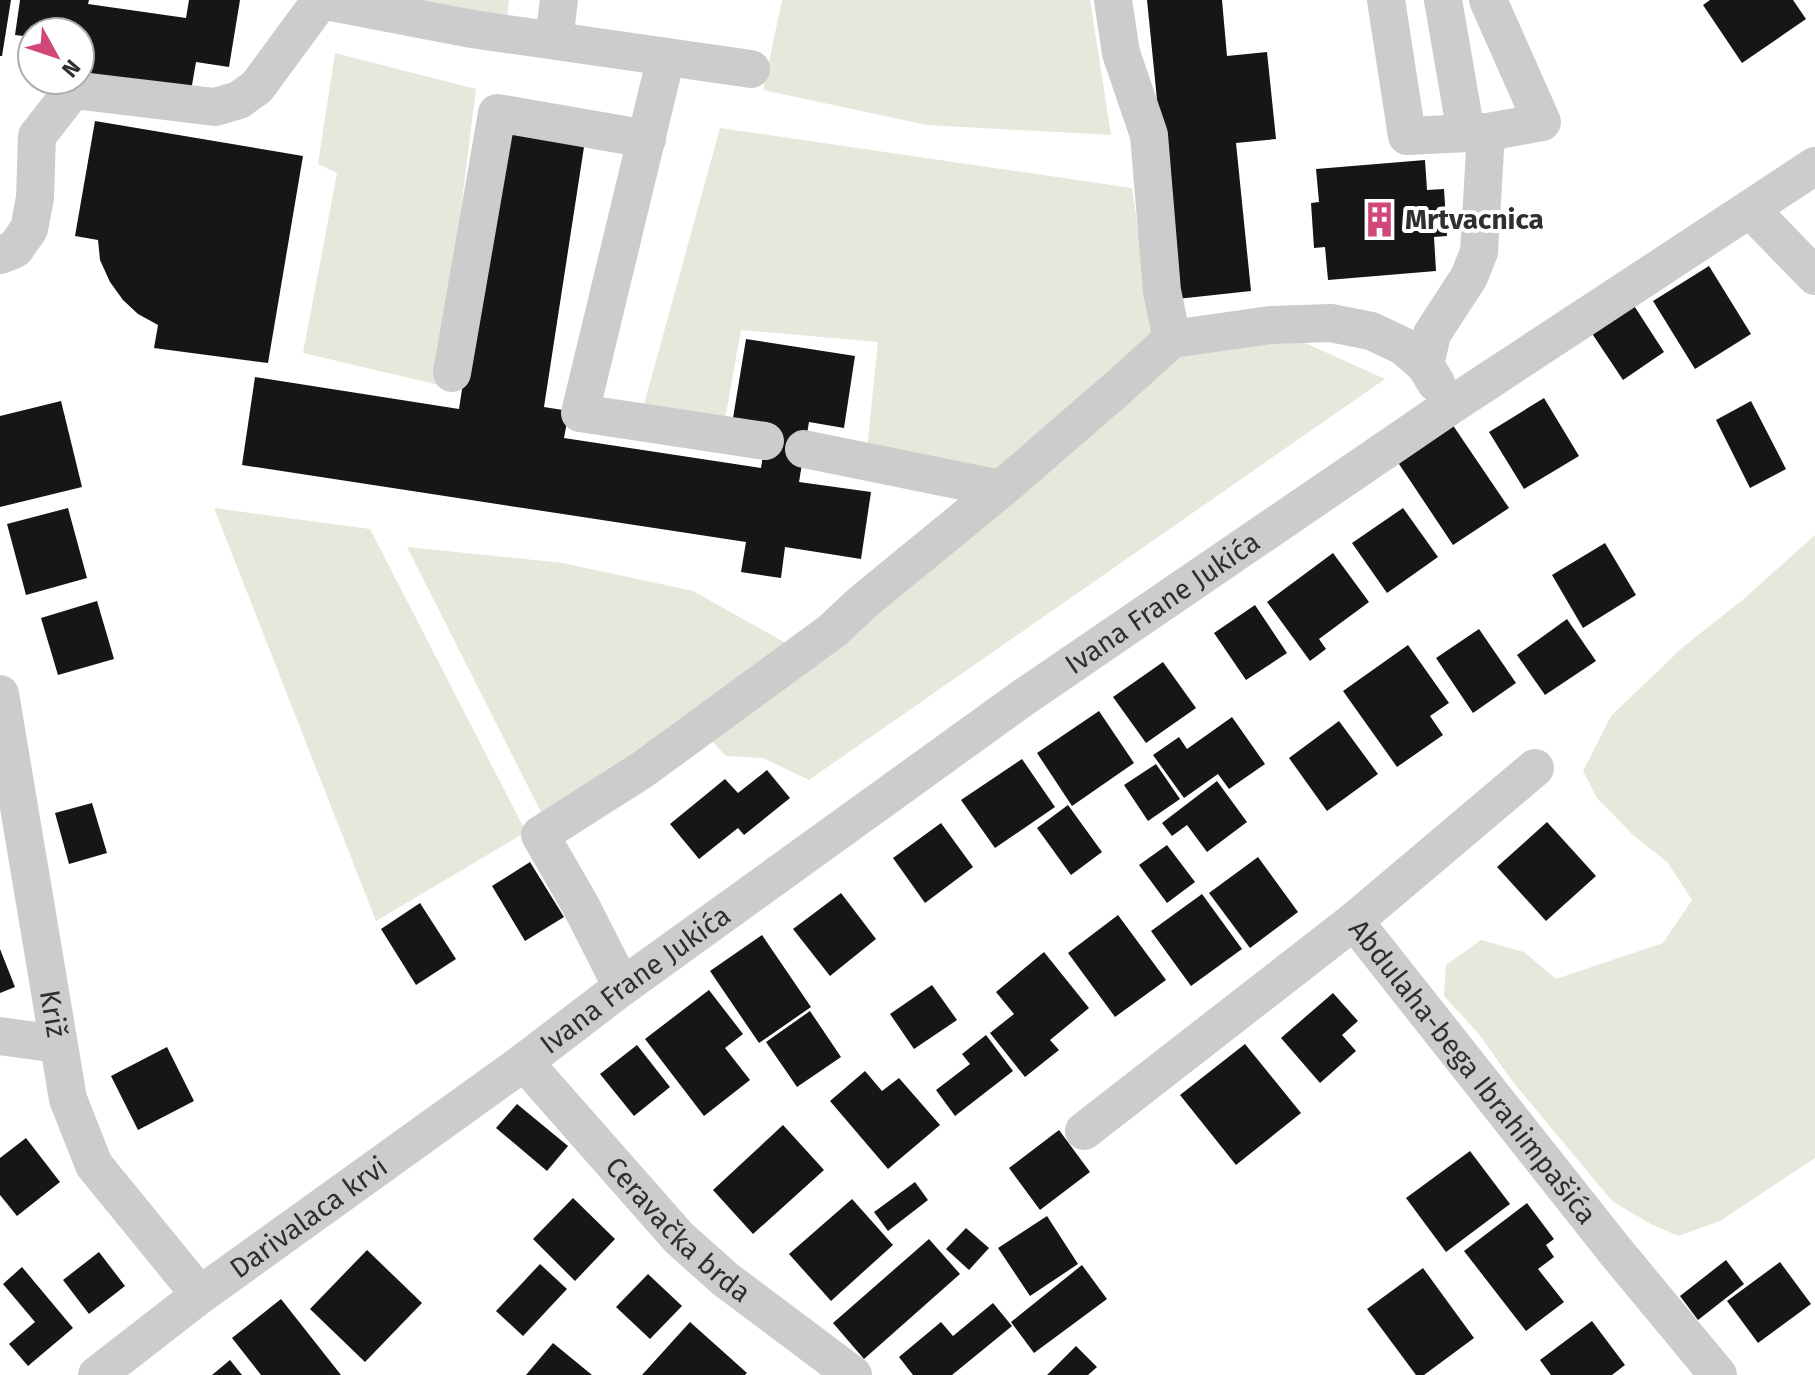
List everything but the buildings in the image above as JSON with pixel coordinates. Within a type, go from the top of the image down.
[{"type":"street","points":[[0,255],[15,249],[29,229],[35,198],[37,136],[73,90],[215,107],[239,100],[257,87],[321,0],[472,29],[751,69]]},
{"type":"street","points":[[554,39],[559,0]]},
{"type":"street","points":[[1113,0],[1121,53],[1149,135],[1162,291],[1172,339]]},
{"type":"street","points":[[1386,0],[1407,136],[1477,133],[1542,122],[1488,0]]},
{"type":"street","points":[[1425,365],[1432,334],[1469,277],[1479,252],[1485,150],[1477,133],[1443,0]]},
{"type":"street","points":[[666,57],[580,413],[765,441]]},
{"type":"street","points":[[452,373],[497,113],[647,139]]},
{"type":"street","name":"Ivana Frane Jukića","points":[[524,1062],[622,987],[1024,697],[1450,406],[1815,166]]},
{"type":"street","points":[[1750,209],[1815,276]]},
{"type":"street","points":[[622,987],[540,835],[642,770],[832,631],[1172,339],[1270,325],[1331,323],[1371,331],[1403,346],[1425,365],[1450,406]]},
{"type":"street","points":[[804,449],[1001,489]]},
{"type":"street","name":"Križ","points":[[0,694],[68,1099],[94,1165],[200,1295]]},
{"type":"street","points":[[1354,921],[1535,768]]},
{"type":"street","name":"Abdulaha-bega Ibrahimpašića","points":[[1084,1131],[1354,921],[1616,1252],[1718,1375]]},
{"type":"street","points":[[0,1036],[58,1044]]},
{"type":"street","name":"Darivalaca krvi","points":[[97,1375],[200,1295],[524,1062]]},
{"type":"street","name":"Ceravačka brda","points":[[524,1062],[679,1238],[725,1279],[853,1375]]},
{"type":"shaded area","points":[[400,0],[509,0],[507,18]]},
{"type":"shaded area","points":[[782,0],[1090,0],[1111,135],[927,125],[763,90]]},
{"type":"shaded area","points":[[335,53],[476,89],[439,385],[303,353],[337,173],[318,164]]},
{"type":"shaded area","points":[[720,128],[1132,188],[1153,333],[995,470],[867,449],[878,342],[741,330],[724,425],[643,408]]},
{"type":"shaded area","points":[[1281,332],[1385,379],[809,780],[763,758],[726,756],[706,735],[1185,348]]},
{"type":"shaded area","points":[[214,508],[370,529],[526,832],[376,921]]},
{"type":"shaded area","points":[[1815,535],[1815,1158],[1720,1221],[1678,1236],[1612,1201],[1513,1082],[1478,1033],[1444,996],[1446,965],[1481,940],[1524,952],[1556,979],[1663,943],[1692,900],[1668,863],[1632,834],[1597,798],[1583,771],[1611,716],[1683,647],[1745,598]]},
{"type":"shaded area","points":[[407,547],[563,563],[693,591],[791,646],[545,820]]},
{"type":"place","name":"Mrtvacnica","points":[[1379,219]]}]
